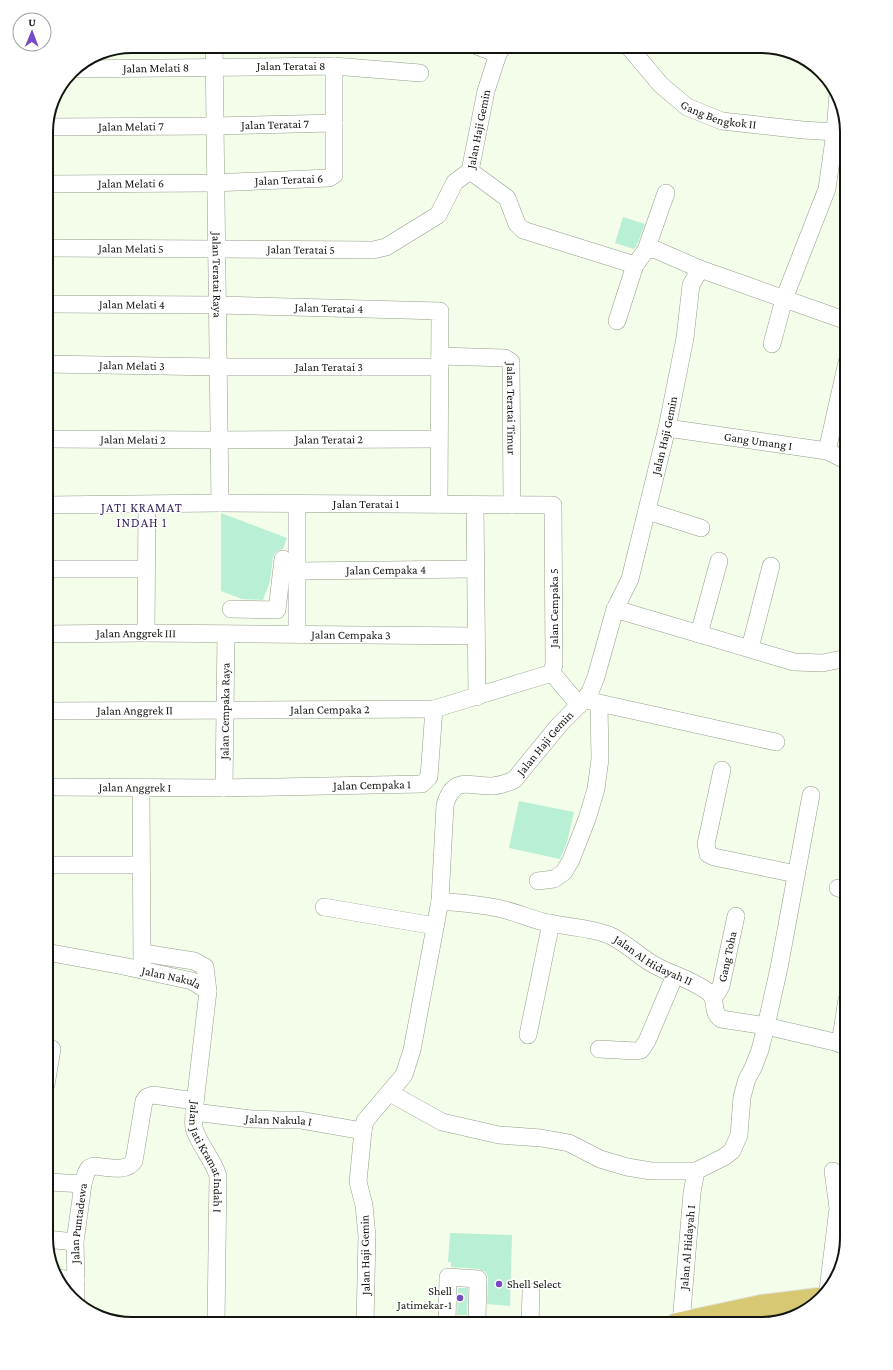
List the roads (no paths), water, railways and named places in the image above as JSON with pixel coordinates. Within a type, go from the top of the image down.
[{"type":"main road","points":[[711,1317],[761,1306],[810,1300]]},
{"type":"street","name":"Jalan Teratai Raya","points":[[214,53],[220,503]]},
{"type":"street","name":"Jalan Haji Gemin","points":[[386,248],[438,215],[455,182],[470,171],[486,91],[500,53]]},
{"type":"street","name":"Gang Bengkok II","points":[[634,53],[661,85],[687,107],[722,121],[835,132]]},
{"type":"street","name":"Jalan Teratai 8","points":[[214,67],[334,66],[334,123]]},
{"type":"street","points":[[334,66],[420,73]]},
{"type":"street","name":"Jalan Melati 8","points":[[85,69],[214,67]]},
{"type":"street","points":[[772,344],[784,299],[827,189],[837,110]]},
{"type":"street","name":"Jalan Teratai 7","points":[[215,126],[334,123]]},
{"type":"street","name":"Jalan Teratai 6","points":[[216,183],[328,178],[334,175],[334,123]]},
{"type":"street","name":"Jalan Melati 7","points":[[53,127],[215,126]]},
{"type":"street","points":[[470,171],[507,198],[517,224],[523,230],[635,265]]},
{"type":"street","name":"Jalan Melati 6","points":[[53,184],[216,183]]},
{"type":"street","points":[[617,321],[635,265],[646,250],[666,193]]},
{"type":"street","name":"Jalan Melati 5","points":[[53,248],[217,249]]},
{"type":"street","name":"Jalan Teratai 5","points":[[217,249],[373,250],[386,248]]},
{"type":"street","points":[[646,250],[654,249],[700,269],[840,319]]},
{"type":"street","name":"Jalan Haji Gemin","points":[[365,1317],[367,1236],[364,1205],[358,1182],[363,1131],[365,1121],[404,1075],[412,1050],[440,902],[445,805],[448,794],[456,786],[466,783],[492,786],[504,785],[514,780],[560,724],[588,703],[615,609],[630,579],[667,428],[685,338],[691,285],[700,269]]},
{"type":"street","name":"Jalan Melati 4","points":[[53,304],[218,305]]},
{"type":"street","name":"Jalan Teratai 4","points":[[218,305],[440,311],[440,362]]},
{"type":"street","name":"Jalan Teratai Timur","points":[[440,362],[505,358],[511,362],[512,505]]},
{"type":"street","points":[[439,504],[440,362]]},
{"type":"street","name":"Jalan Teratai 3","points":[[218,367],[440,362]]},
{"type":"street","name":"Jalan Melati 3","points":[[53,364],[218,367]]},
{"type":"street","points":[[827,451],[840,393]]},
{"type":"street","name":"Gang Umang I","points":[[667,428],[827,451],[840,458]]},
{"type":"street","name":"Jalan Melati 2","points":[[53,439],[219,440]]},
{"type":"street","name":"Jalan Teratai 2","points":[[219,440],[439,439]]},
{"type":"street","name":"Jalan Teratai 1","points":[[53,505],[220,503],[512,505]]},
{"type":"street","points":[[297,504],[297,634]]},
{"type":"street","points":[[146,633],[147,505]]},
{"type":"street","points":[[474,505],[477,697]]},
{"type":"street","name":"Jalan Cempaka 5","points":[[512,505],[553,505],[554,664],[552,673]]},
{"type":"street","points":[[647,511],[701,528]]},
{"type":"street","points":[[231,609],[277,610],[281,585],[282,559]]},
{"type":"street","points":[[699,634],[719,561]]},
{"type":"street","points":[[750,648],[770,566]]},
{"type":"street","points":[[53,569],[146,569]]},
{"type":"street","name":"Jalan Cempaka 4","points":[[281,585],[297,578],[475,569]]},
{"type":"street","points":[[615,609],[794,662],[823,663],[840,659]]},
{"type":"street","name":"Jalan Anggrek III","points":[[53,634],[226,634]]},
{"type":"street","name":"Jalan Cempaka 3","points":[[226,634],[476,636]]},
{"type":"street","name":"Jalan Cempaka Raya","points":[[224,788],[226,634]]},
{"type":"street","points":[[434,709],[552,673],[588,703],[776,742]]},
{"type":"street","points":[[538,881],[554,878],[564,872],[571,860],[587,819],[596,789],[600,759],[588,703]]},
{"type":"street","name":"Jalan Cempaka 2","points":[[225,710],[434,709]]},
{"type":"street","name":"Jalan Cempaka 1","points":[[224,788],[422,784],[429,778],[434,709]]},
{"type":"street","name":"Jalan Anggrek II","points":[[53,711],[225,710]]},
{"type":"street","points":[[722,770],[706,844],[708,854],[714,857],[796,874]]},
{"type":"street","name":"Jalan Anggrek I","points":[[53,787],[224,788]]},
{"type":"street","points":[[141,788],[142,961]]},
{"type":"street","points":[[390,1093],[442,1122],[499,1135],[541,1138],[569,1143],[600,1159],[627,1167],[651,1171],[696,1171],[724,1157],[732,1151],[736,1145],[739,1135],[742,1096],[747,1079],[760,1050],[766,1026],[779,968],[811,795]]},
{"type":"street","points":[[53,864],[141,865]]},
{"type":"street","name":"Jalan Al Hidayah II","points":[[440,902],[476,904],[498,908],[551,923],[609,935],[622,941],[647,961],[696,984],[713,996]]},
{"type":"street","points":[[324,908],[435,926]]},
{"type":"street","name":"Gang Toha","points":[[713,996],[717,993],[722,982],[736,916]]},
{"type":"street","points":[[528,1035],[551,923]]},
{"type":"street","name":"Jalan Nakula","points":[[53,953],[142,961],[194,961],[205,967],[208,991]]},
{"type":"street","points":[[599,1049],[641,1050],[647,1041],[675,975]]},
{"type":"street","name":"Jalan Jati Kramat Indah I","points":[[208,991],[194,1107],[194,1127],[207,1155],[216,1169],[218,1176],[216,1317]]},
{"type":"street","points":[[713,996],[715,1012],[721,1019],[766,1026],[840,1043]]},
{"type":"street","name":"Jalan Nakula I","points":[[83,1184],[89,1168],[94,1166],[126,1168],[132,1165],[134,1161],[144,1101],[147,1097],[153,1095],[194,1107],[251,1119],[300,1120],[363,1131]]},
{"type":"street","name":"Jalan Al Hidayah I","points":[[680,1317],[692,1193],[696,1171]]},
{"type":"street","points":[[830,1277],[838,1208],[833,1171]]},
{"type":"street","name":"Jalan Puntadewa","points":[[53,1182],[83,1184],[75,1242],[76,1280],[64,1279]]},
{"type":"street","points":[[53,1240],[75,1242]]},
{"type":"street","points":[[447,1317],[448,1277],[478,1279],[475,1317]]},
{"type":"street","points":[[76,1280],[76,1293]]},
{"type":"street","points":[[530,1292],[530,1317]]},
{"type":"place","name":"Shell Select","points":[[499,1284]]},
{"type":"place","name":"Shell Jatimekar-1","points":[[460,1298]]},
{"type":"district","name":"JATI KRAMAT INDAH 1","points":[[142,514]]}]
